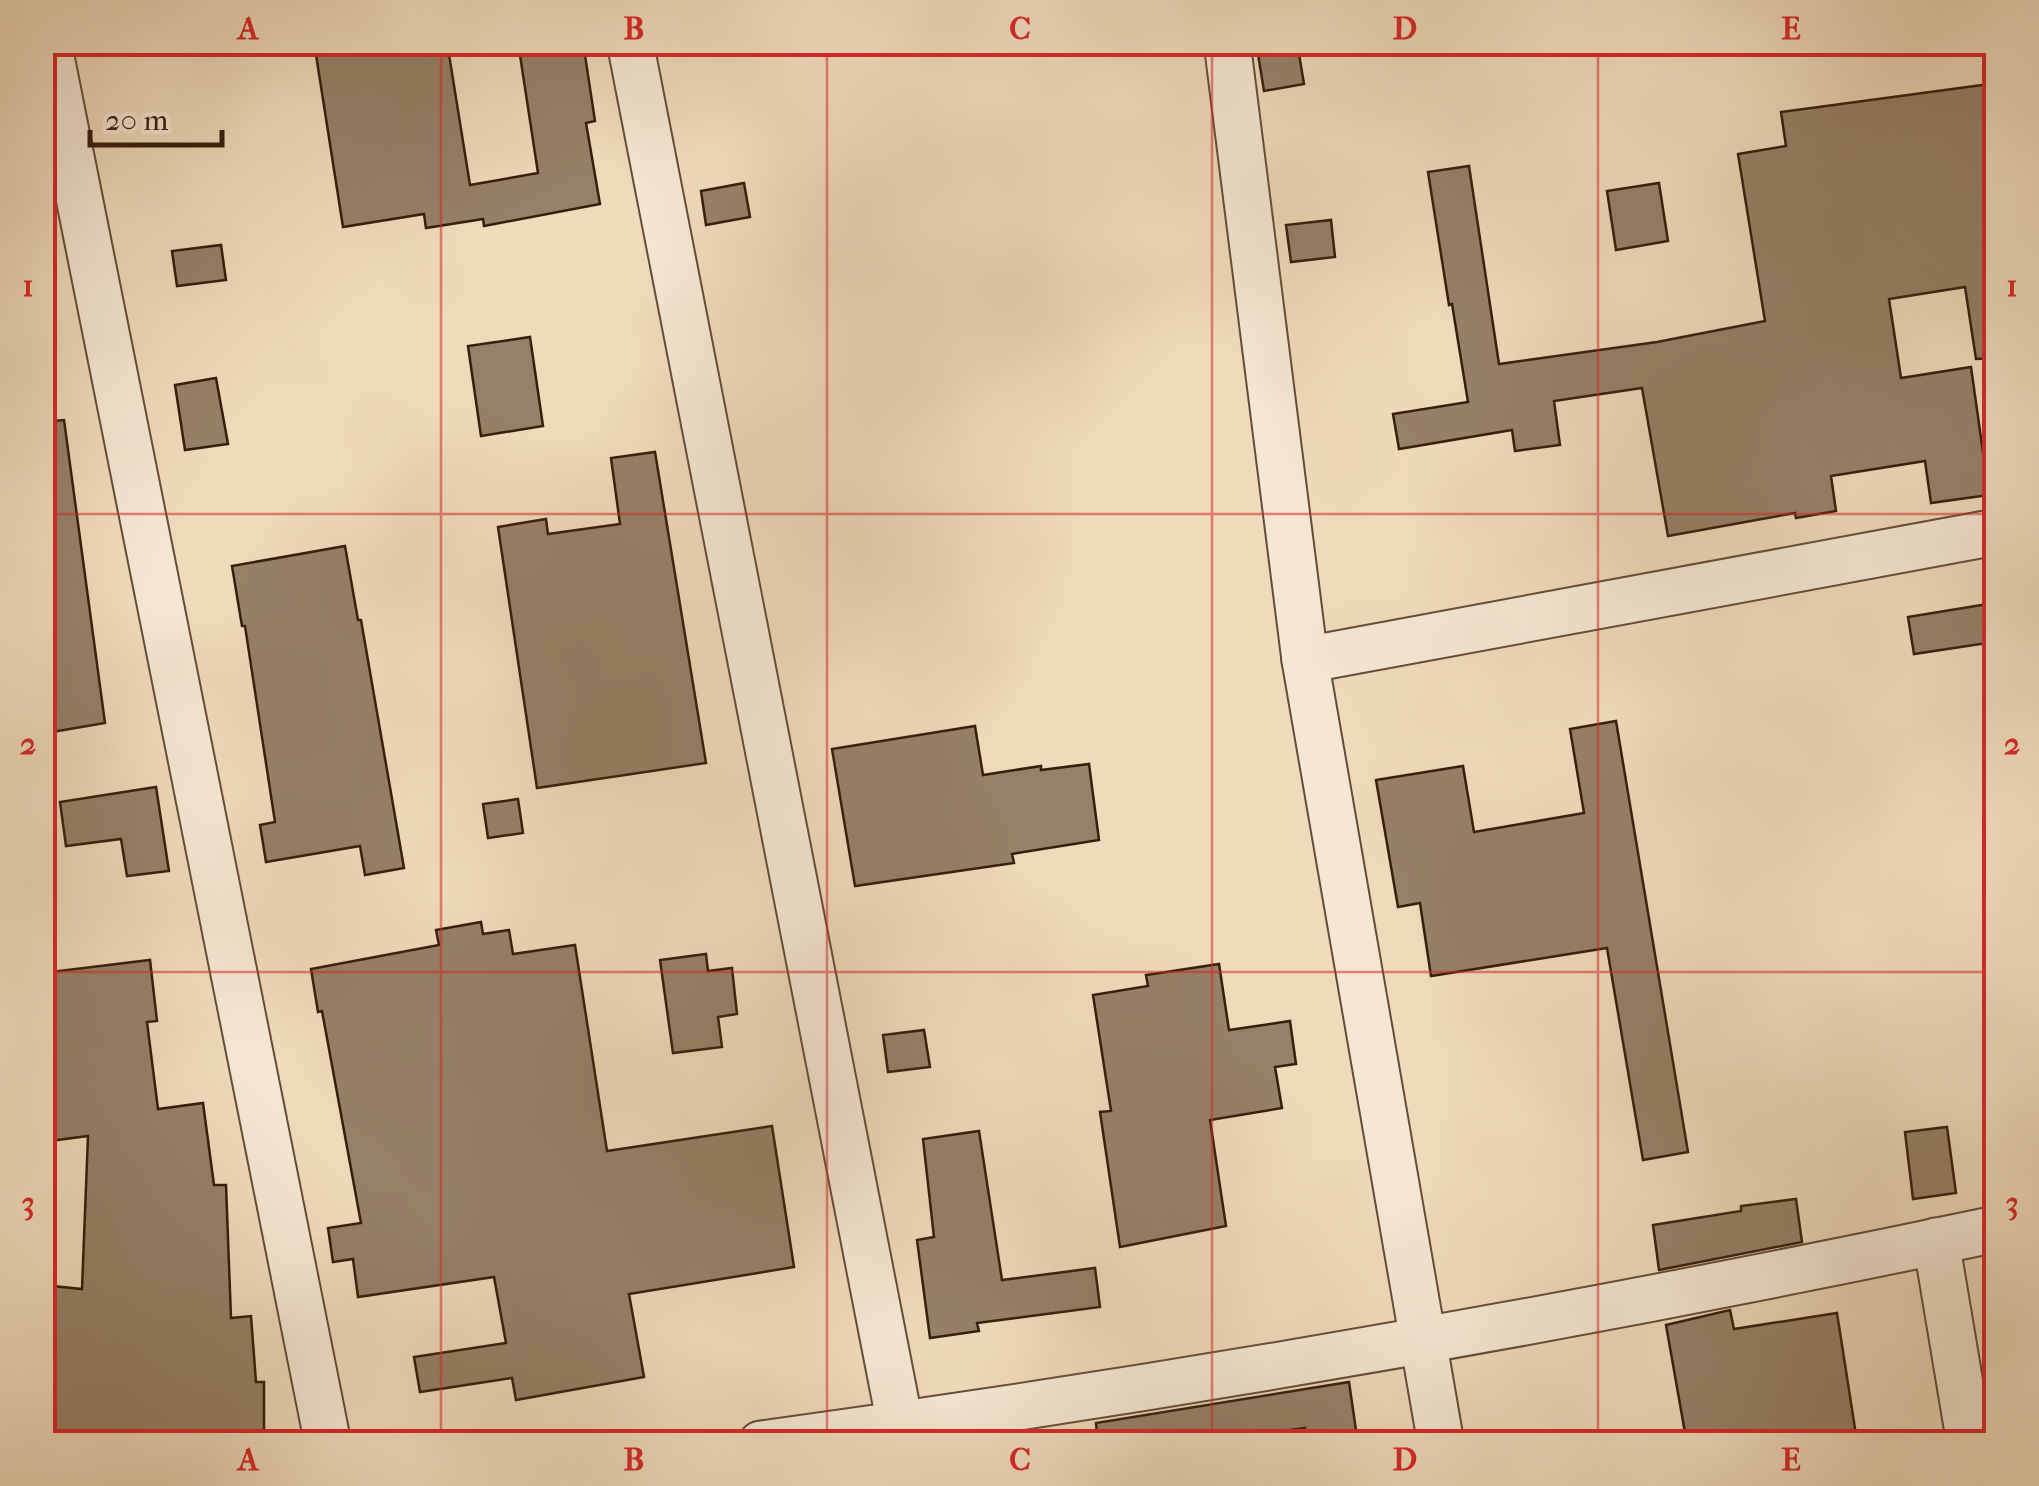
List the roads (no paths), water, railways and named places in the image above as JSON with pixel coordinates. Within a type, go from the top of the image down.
[{"type":"street","points":[[48,42],[328,1444]]},
{"type":"street","points":[[630,42],[902,1434]]},
{"type":"street","points":[[1227,42],[1305,660],[1441,1444]]},
{"type":"street","points":[[1305,660],[1996,532]]},
{"type":"street","points":[[761,1444],[902,1434],[1424,1341],[1996,1228]]},
{"type":"street","points":[[1936,1242],[1970,1444]]}]
